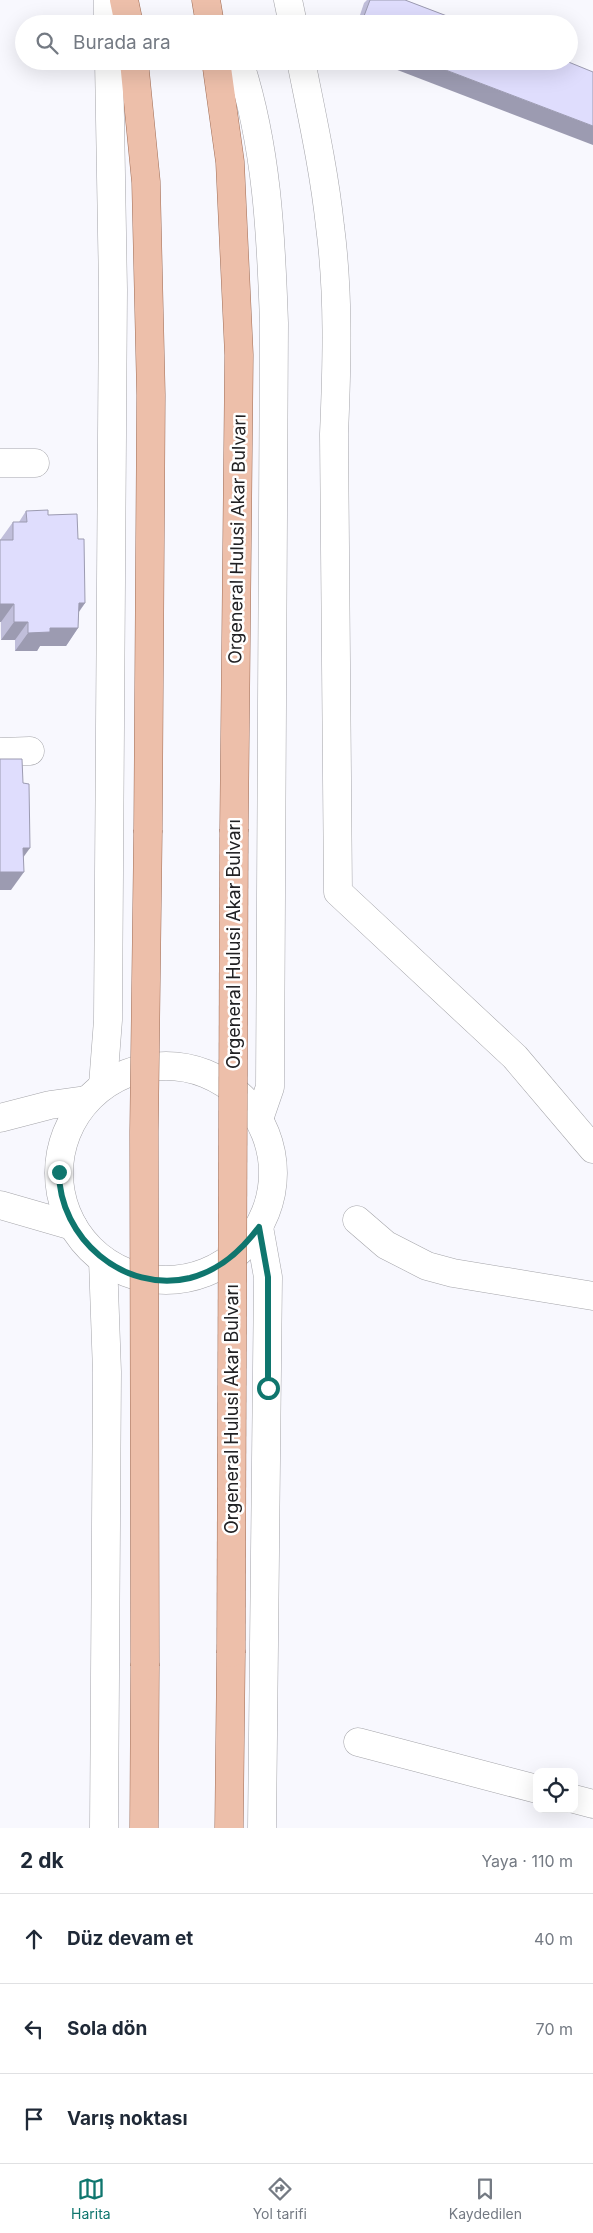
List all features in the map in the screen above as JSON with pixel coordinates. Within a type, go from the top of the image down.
[{"type":"main road","points":[[124,0],[126,15]]},
{"type":"main road","points":[[135,70],[146,182],[151,395],[144,1132],[144,1828]]},
{"type":"main road","name":"Orgeneral Hulusi Akar Bulvarı","points":[[217,70],[230,162],[239,355],[234,828],[229,1828]]},
{"type":"street","points":[[108,0],[108,15]]},
{"type":"street","points":[[288,0],[291,15]]},
{"type":"street","points":[[95,1093],[108,1020],[113,299],[109,70]]},
{"type":"street","points":[[242,70],[252,100],[263,166],[271,241],[274,323],[270,1087],[259,1119]]},
{"type":"street","points":[[303,70],[324,176],[336,296],[337,365],[334,434],[338,892],[515,1057],[593,1149]]},
{"type":"street","points":[[0,463],[35,463]]},
{"type":"street","points":[[0,752],[30,751]]},
{"type":"street","points":[[166,1065],[188,1067],[210,1074],[229,1086],[246,1101],[259,1119],[268,1140],[273,1161],[273,1184],[268,1206],[259,1227],[246,1245],[229,1260],[210,1271],[188,1278],[166,1280],[144,1278],[122,1271],[103,1260],[86,1244],[73,1226],[64,1206],[59,1184],[59,1161],[64,1139],[73,1119],[95,1093],[122,1074],[144,1067],[166,1065]]},
{"type":"street","points":[[0,1118],[95,1093]]},
{"type":"street","points":[[0,1205],[73,1226]]},
{"type":"street","points":[[357,1220],[386,1245],[427,1266],[453,1273],[593,1296]]},
{"type":"street","points":[[259,1227],[268,1277],[262,1828]]},
{"type":"street","points":[[103,1260],[107,1401],[104,1828]]},
{"type":"street","points":[[358,1742],[533,1788]]},
{"type":"street","points":[[578,1800],[593,1804]]},
{"type":"building","points":[[370,0],[405,0],[444,15],[364,15]]},
{"type":"building","points":[[578,66],[593,72],[593,126],[446,70],[578,70]]},
{"type":"building","points":[[48,510],[48,515],[77,514],[78,539],[84,539],[85,603],[79,603],[78,628],[50,628],[50,632],[28,633],[28,622],[14,622],[14,604],[0,604],[0,540],[13,540],[13,522],[27,522],[26,511]]},
{"type":"building","points":[[0,759],[22,759],[23,783],[29,784],[30,848],[23,848],[24,872],[0,872]]},
{"type":"route","points":[[59,1172],[59,1184],[64,1206],[73,1226],[86,1244],[103,1260],[122,1271],[144,1278],[166,1280],[188,1278],[210,1271],[229,1260],[246,1245],[259,1227],[268,1277],[268,1388]]}]
